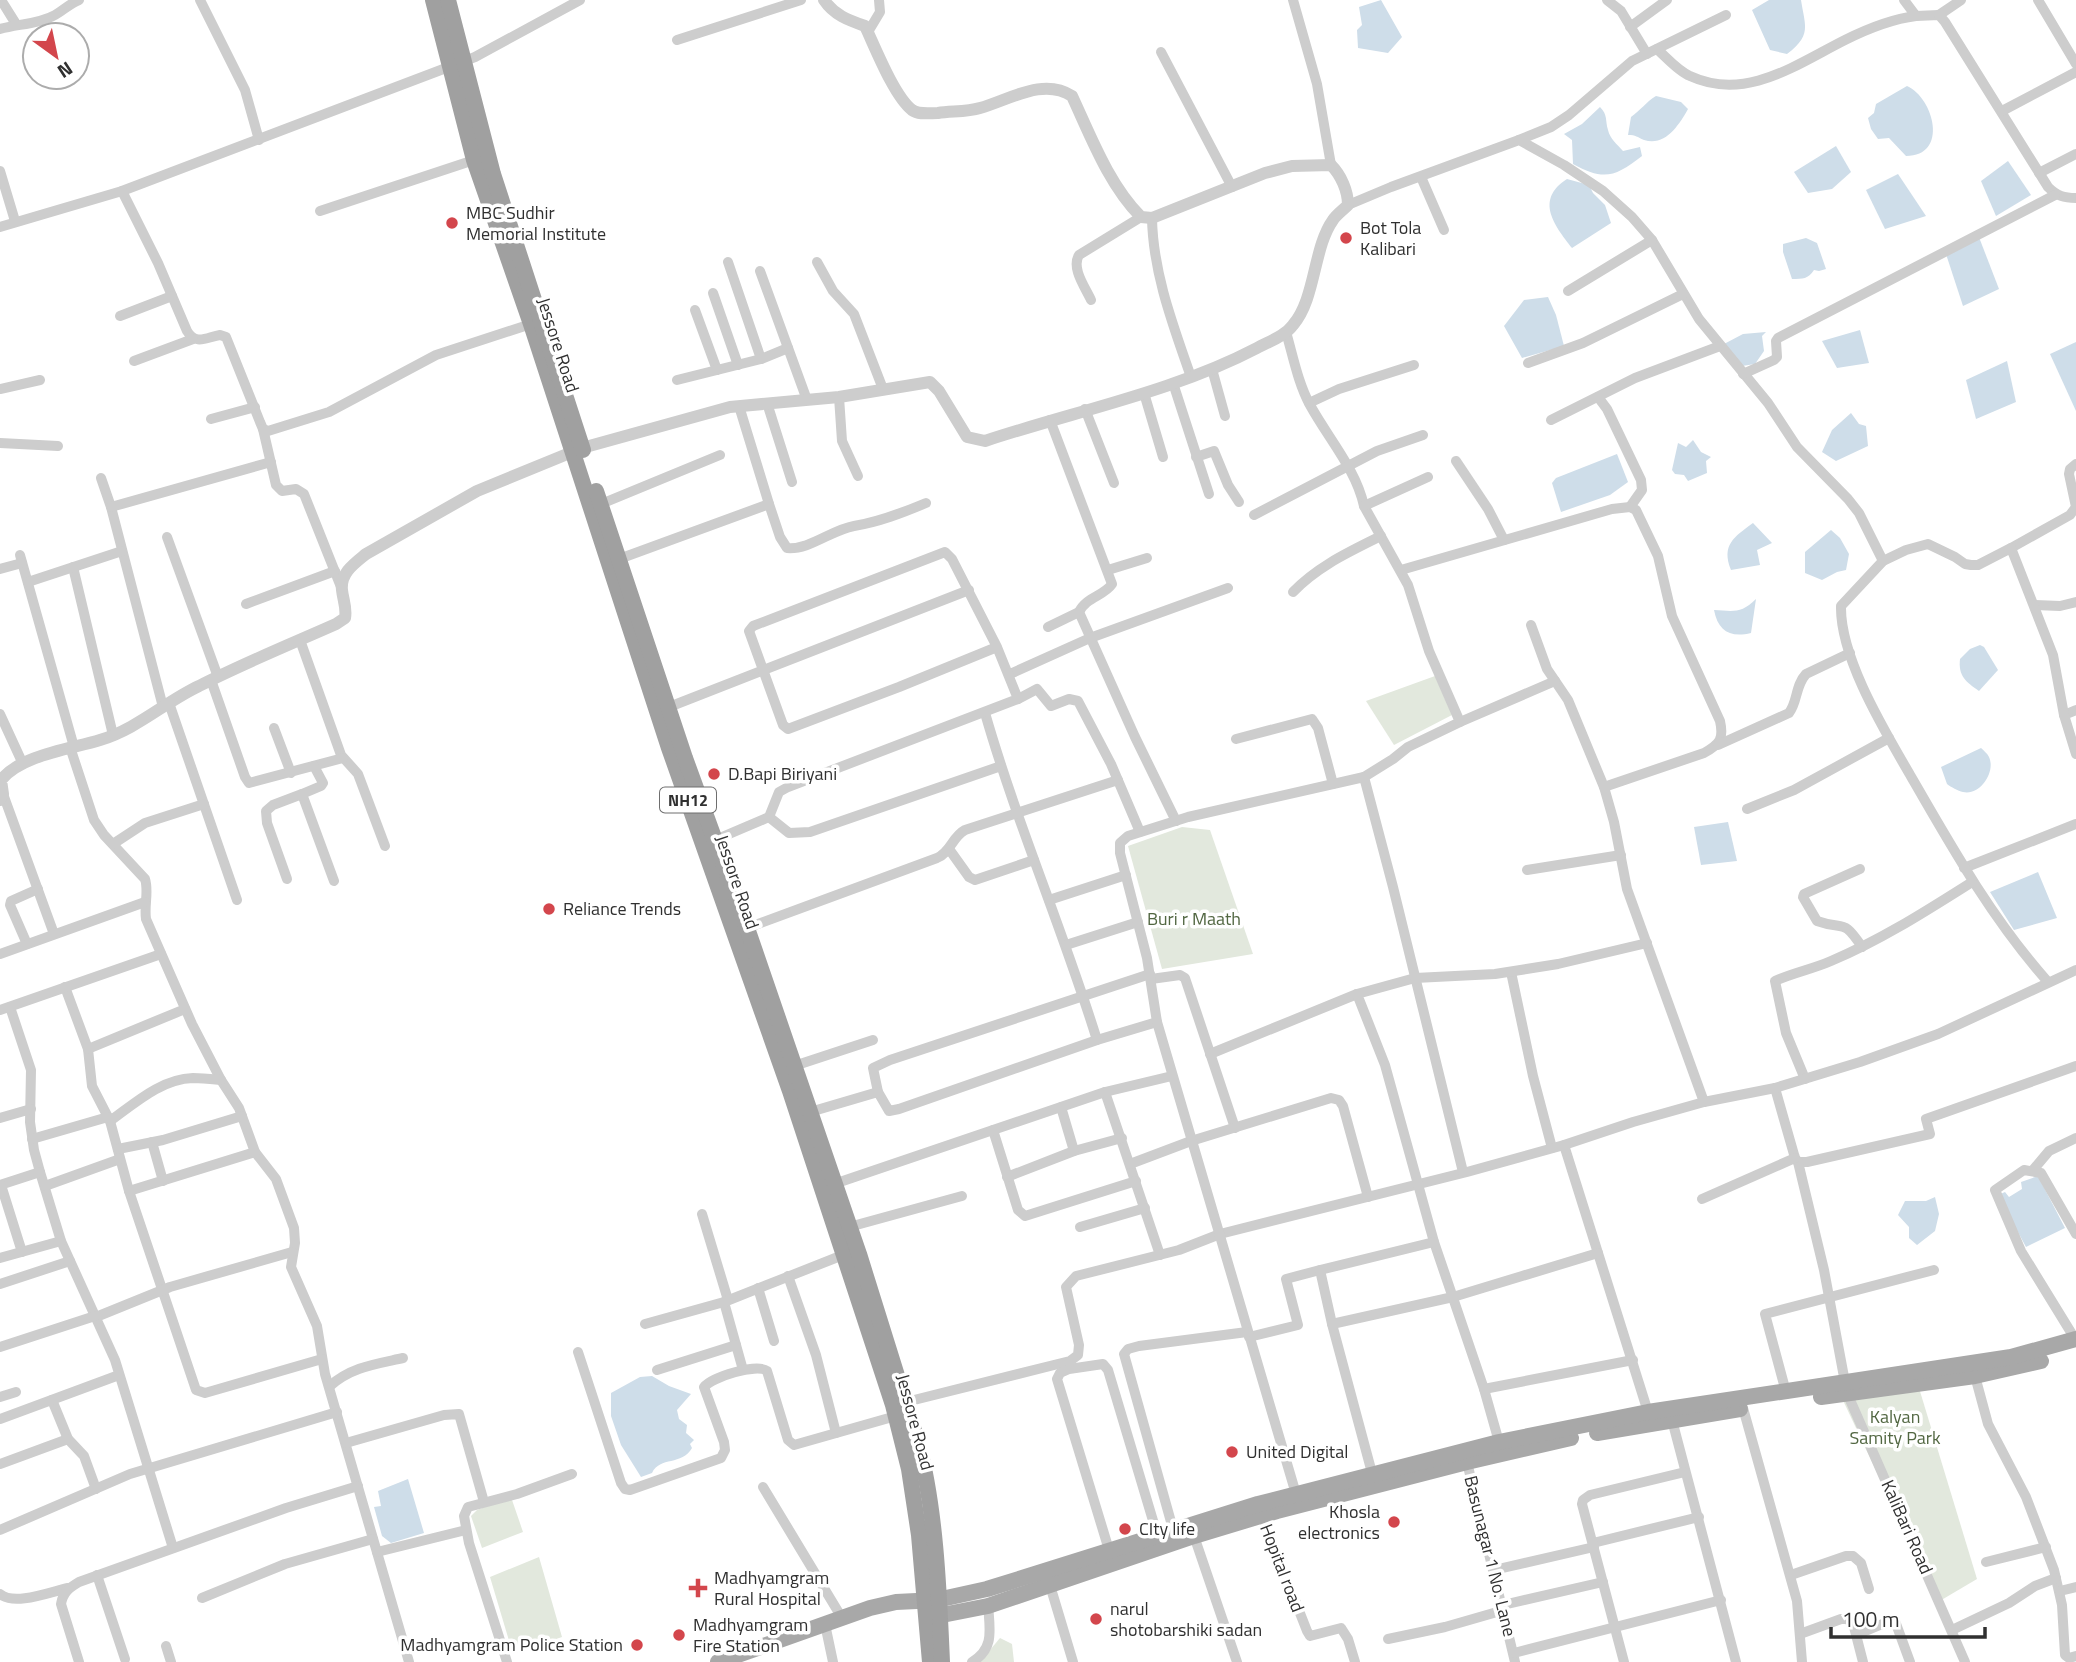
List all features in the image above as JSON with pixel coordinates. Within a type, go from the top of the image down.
[{"type":"highway","name":"Jessore Road","points":[[441,3],[456,64],[474,160],[577,449],[601,504],[810,1112],[906,1402],[925,1468],[933,1531],[930,1662]]},
{"type":"highway","name":"Jessore Road","points":[[456,64],[493,174],[668,748],[790,1091],[895,1416],[909,1469],[932,1608]]},
{"type":"highway","name":"NH12","points":[[932,1608],[942,1662]]},
{"type":"main road","points":[[1260,1509],[1296,1494],[1372,1474],[2011,1357],[2076,1339]]},
{"type":"main road","points":[[932,1608],[988,1589],[1048,1578],[1260,1509],[1466,1456],[1499,1442],[1648,1412],[1786,1392],[1975,1376],[2035,1363],[2076,1348]]},
{"type":"main road","points":[[718,1662],[895,1602],[932,1608],[988,1606],[1109,1550],[1165,1532],[1192,1530]]},
{"type":"street","points":[[1,0],[16,24]]},
{"type":"street","points":[[0,29],[38,22],[79,0]]},
{"type":"street","points":[[200,0],[245,90],[259,140]]},
{"type":"street","points":[[0,227],[122,191],[456,64],[517,36],[580,0]]},
{"type":"street","points":[[677,40],[801,0]]},
{"type":"street","points":[[824,0],[839,16],[865,26],[884,67],[914,112],[924,114],[977,109],[1035,89],[1065,91],[1072,96],[1101,158],[1130,206],[1146,217],[1161,286],[1192,377]]},
{"type":"street","points":[[868,32],[880,12],[879,0]]},
{"type":"street","points":[[1293,0],[1317,84],[1331,165],[1340,177],[1348,197],[1348,205]]},
{"type":"street","points":[[1607,0],[1621,11],[1647,54]]},
{"type":"street","points":[[1630,27],[1667,0]]},
{"type":"street","points":[[1904,0],[1916,16]]},
{"type":"street","points":[[1657,49],[1688,75],[1706,82],[1745,85],[1794,68],[1859,34],[1898,19],[1939,15],[1961,0]]},
{"type":"street","points":[[2038,0],[2076,64]]},
{"type":"street","points":[[341,587],[351,566],[366,554],[477,491],[577,449],[739,406],[839,397],[930,383],[939,391],[967,437],[985,441],[1144,393],[1231,362],[1286,332],[1295,323],[1307,300],[1332,221],[1348,205],[1551,127],[1632,61],[1726,15]]},
{"type":"street","points":[[1939,15],[2039,173],[2056,195],[2076,198]]},
{"type":"street","points":[[1161,51],[1232,187]]},
{"type":"street","points":[[2002,111],[2076,72]]},
{"type":"street","points":[[1518,140],[1564,164],[1603,191],[1632,217],[1652,240],[1699,319],[1768,403],[1797,447],[1853,506],[1883,561]]},
{"type":"street","points":[[2039,173],[2076,154]]},
{"type":"street","points":[[320,211],[474,160]]},
{"type":"street","points":[[1091,300],[1076,267],[1079,255],[1146,217],[1265,173],[1292,166],[1331,165]]},
{"type":"street","points":[[0,171],[15,221]]},
{"type":"street","points":[[1420,177],[1444,230]]},
{"type":"street","points":[[54,934],[1,797],[3,775],[23,764],[113,735],[138,723],[214,679],[345,618],[346,609],[341,587],[304,494],[296,489],[279,489],[263,429],[226,337],[220,335],[198,341],[187,331],[158,263],[122,191]]},
{"type":"street","points":[[1743,374],[1777,357],[1778,338],[2056,195]]},
{"type":"street","points":[[1568,291],[1652,240]]},
{"type":"street","points":[[727,262],[761,359]]},
{"type":"street","points":[[817,262],[833,291],[854,314],[883,389]]},
{"type":"street","points":[[760,271],[807,400]]},
{"type":"street","points":[[713,293],[738,365]]},
{"type":"street","points":[[1528,363],[1583,343],[1684,294]]},
{"type":"street","points":[[120,316],[172,296]]},
{"type":"street","points":[[695,310],[717,370]]},
{"type":"street","points":[[263,429],[272,432],[329,412],[436,355],[531,324]]},
{"type":"street","points":[[1286,332],[1309,403],[1361,491],[1364,506],[1408,585],[1429,651],[1460,722]]},
{"type":"street","points":[[134,361],[193,339]]},
{"type":"street","points":[[1551,419],[1635,378],[1720,346]]},
{"type":"street","points":[[677,380],[761,359],[788,348]]},
{"type":"street","points":[[1309,403],[1339,389],[1415,365]]},
{"type":"street","points":[[1212,369],[1225,416]]},
{"type":"street","points":[[0,389],[40,380]]},
{"type":"street","points":[[1173,383],[1209,494]]},
{"type":"street","points":[[1144,393],[1164,457]]},
{"type":"street","points":[[839,397],[842,440],[858,477]]},
{"type":"street","points":[[1598,397],[1607,409],[1641,481],[1642,490],[1630,506]]},
{"type":"street","points":[[767,403],[792,482]]},
{"type":"street","points":[[739,406],[769,504],[787,548],[893,517],[926,503]]},
{"type":"street","points":[[211,419],[254,407]]},
{"type":"street","points":[[1085,410],[1114,483]]},
{"type":"street","points":[[1048,627],[1079,612],[1085,601],[1112,585],[1050,420]]},
{"type":"street","points":[[1254,515],[1377,451],[1423,435]]},
{"type":"street","points":[[0,443],[58,446]]},
{"type":"street","points":[[1196,457],[1214,451],[1228,485],[1239,502]]},
{"type":"street","points":[[601,504],[720,455]]},
{"type":"street","points":[[1456,461],[1488,509],[1504,540]]},
{"type":"street","points":[[111,507],[271,462]]},
{"type":"street","points":[[2048,982],[2020,950],[1972,882],[1889,738],[1850,653],[1840,621],[1841,606],[1883,561],[1906,550],[1928,544],[1955,556],[1965,564],[1978,565],[2070,515],[2076,507],[2069,474],[2076,464]]},
{"type":"street","points":[[1364,506],[1428,477]]},
{"type":"street","points":[[101,478],[166,705],[237,900]]},
{"type":"street","points":[[619,559],[769,504]]},
{"type":"street","points":[[1401,570],[1630,506],[1643,520],[1658,555],[1668,607],[1720,721],[1723,736],[1718,745]]},
{"type":"street","points":[[1293,592],[1310,574],[1381,536]]},
{"type":"street","points":[[167,537],[247,782],[253,784],[343,758]]},
{"type":"street","points":[[2011,548],[2053,655],[2064,715],[2076,754]]},
{"type":"street","points":[[27,582],[122,551]]},
{"type":"street","points":[[997,647],[788,729],[783,725],[749,631],[751,627],[888,572],[944,552],[948,553],[969,590],[997,647],[1010,674],[1018,699]]},
{"type":"street","points":[[1108,570],[1147,558]]},
{"type":"street","points":[[0,569],[21,559],[94,820],[145,879],[146,919],[185,1009],[242,1116],[255,1152],[276,1179],[294,1228],[295,1243],[291,1267],[317,1326],[322,1359],[409,1662]]},
{"type":"street","points":[[73,567],[113,735]]},
{"type":"street","points":[[246,604],[335,571]]},
{"type":"street","points":[[1010,674],[1090,638],[1228,588]]},
{"type":"street","points":[[669,707],[969,590]]},
{"type":"street","points":[[2035,605],[2060,606],[2076,602]]},
{"type":"street","points":[[1079,612],[1177,821]]},
{"type":"street","points":[[1531,625],[1547,669],[1568,699],[1604,787],[1627,889],[1704,1102]]},
{"type":"street","points":[[300,640],[343,758],[358,774],[385,846]]},
{"type":"street","points":[[1604,787],[1704,753],[1788,713],[1794,705],[1800,680],[1806,674],[1850,653]]},
{"type":"street","points":[[1296,1494],[1157,1022],[1151,977],[1120,853],[1121,843],[1128,836],[1177,821],[1364,777],[1408,747],[1555,681]]},
{"type":"street","points":[[715,840],[769,817],[779,792],[788,787],[985,713],[1037,689],[1051,706],[1069,699],[1078,701],[1118,780],[1140,832]]},
{"type":"street","points":[[2064,715],[2076,710]]},
{"type":"street","points":[[985,713],[1000,766],[1066,945],[1097,1040]]},
{"type":"street","points":[[0,715],[23,764]]},
{"type":"street","points":[[1236,739],[1312,719],[1318,728],[1333,784]]},
{"type":"street","points":[[274,728],[291,773]]},
{"type":"street","points":[[1746,809],[1794,790],[1889,738]]},
{"type":"street","points":[[287,879],[267,823],[266,810],[323,783],[314,766]]},
{"type":"street","points":[[769,817],[789,833],[810,832],[1000,766]]},
{"type":"street","points":[[1364,777],[1463,1172]]},
{"type":"street","points":[[747,928],[937,858],[949,849],[952,840],[965,830],[1118,780]]},
{"type":"street","points":[[302,794],[334,881]]},
{"type":"street","points":[[113,844],[145,823],[204,804]]},
{"type":"street","points":[[1964,868],[2076,824]]},
{"type":"street","points":[[949,849],[969,877],[975,880],[1034,860]]},
{"type":"street","points":[[1528,870],[1621,855]]},
{"type":"street","points":[[1860,869],[1804,894],[1803,897],[1817,921],[1845,926],[1862,947]]},
{"type":"street","points":[[1049,900],[1126,875]]},
{"type":"street","points":[[1805,1079],[1786,1033],[1775,981],[1862,947],[1972,882]]},
{"type":"street","points":[[27,944],[10,901],[38,889]]},
{"type":"street","points":[[0,954],[145,902]]},
{"type":"street","points":[[1066,945],[1138,922]]},
{"type":"street","points":[[1210,1054],[1357,994],[1415,978],[1511,972],[1647,943]]},
{"type":"street","points":[[161,954],[5,1009],[31,1070],[32,1139],[61,1241],[111,1348],[173,1548]]},
{"type":"street","points":[[906,1402],[1070,1362],[1078,1355],[1079,1345],[1066,1287],[1076,1276],[1160,1255],[1220,1234],[1552,1149],[1704,1102],[1805,1079],[1938,1034],[2076,970]]},
{"type":"street","points":[[1511,972],[1552,1149]]},
{"type":"street","points":[[1157,1022],[889,1111],[878,1092],[873,1068],[890,1060],[1084,997],[1151,977],[1180,975],[1185,978],[1235,1128]]},
{"type":"street","points":[[65,987],[88,1049],[92,1086],[109,1119],[129,1191],[196,1390],[201,1393],[322,1359]]},
{"type":"street","points":[[1357,994],[1385,1065],[1434,1242],[1499,1442]]},
{"type":"street","points":[[88,1049],[185,1009]]},
{"type":"street","points":[[794,1066],[873,1040]]},
{"type":"street","points":[[1702,1199],[1797,1160],[1807,1162],[1930,1134],[1926,1119],[2076,1066]]},
{"type":"street","points":[[834,1184],[1105,1092],[1172,1076]]},
{"type":"street","points":[[32,1139],[109,1119],[168,1083],[191,1078],[221,1080]]},
{"type":"street","name":"KaliBari Road","points":[[1774,1088],[1797,1160],[1824,1270],[1846,1388],[1965,1662]]},
{"type":"street","points":[[810,1112],[878,1092]]},
{"type":"street","points":[[1105,1092],[1160,1255]]},
{"type":"street","points":[[1130,1164],[1191,1141],[1331,1098],[1339,1100],[1368,1197]]},
{"type":"street","points":[[1061,1107],[1074,1151]]},
{"type":"street","points":[[0,1118],[31,1109]]},
{"type":"street","points":[[45,1186],[152,1142],[242,1116]]},
{"type":"street","points":[[993,1130],[1018,1210],[1025,1216],[1136,1181]]},
{"type":"street","points":[[1007,1177],[1074,1151],[1122,1138]]},
{"type":"street","points":[[2033,1170],[2049,1151],[2076,1138]]},
{"type":"street","points":[[152,1142],[163,1181]]},
{"type":"street","points":[[1564,1145],[1648,1412]]},
{"type":"street","points":[[129,1191],[255,1152]]},
{"type":"street","points":[[2076,1234],[2041,1173],[2024,1170],[1994,1191],[2021,1251],[2076,1339]]},
{"type":"street","points":[[22,1252],[0,1185],[40,1172]]},
{"type":"street","points":[[849,1227],[962,1196]]},
{"type":"street","points":[[1080,1227],[1145,1208]]},
{"type":"street","points":[[702,1213],[743,1370]]},
{"type":"street","points":[[0,1258],[61,1241]]},
{"type":"street","points":[[1165,1532],[1124,1354],[1128,1349],[1248,1335],[1298,1325],[1286,1279],[1434,1242]]},
{"type":"street","points":[[0,1347],[96,1316],[162,1290],[292,1252]]},
{"type":"street","points":[[1332,1324],[1453,1297],[1598,1253]]},
{"type":"street","points":[[645,1324],[726,1301],[843,1255]]},
{"type":"street","points":[[0,1284],[70,1261]]},
{"type":"street","points":[[1320,1270],[1372,1474]]},
{"type":"street","points":[[1786,1392],[1765,1314],[1934,1270]]},
{"type":"street","points":[[788,1276],[816,1355],[836,1433]]},
{"type":"street","points":[[758,1288],[774,1341]]},
{"type":"street","points":[[657,1370],[736,1345]]},
{"type":"street","points":[[578,1352],[625,1489],[631,1490],[721,1458],[725,1450],[724,1442],[704,1387],[713,1380],[743,1370],[757,1367],[767,1371],[790,1444],[799,1445],[895,1416]]},
{"type":"street","points":[[330,1387],[344,1374],[358,1368],[403,1358]]},
{"type":"street","points":[[1484,1390],[1633,1360]]},
{"type":"street","points":[[1109,1550],[1057,1379],[1060,1373],[1069,1369],[1103,1364],[1108,1370],[1165,1532]]},
{"type":"street","points":[[0,1419],[119,1375]]},
{"type":"street","points":[[1975,1376],[1987,1424],[2026,1497],[2046,1547],[2060,1591],[2066,1657],[2076,1656]]},
{"type":"street","points":[[0,1397],[16,1392]]},
{"type":"street","points":[[52,1399],[68,1439],[84,1455],[96,1489]]},
{"type":"street","points":[[1743,1408],[1791,1575],[1797,1601],[1802,1662]]},
{"type":"street","points":[[0,1530],[148,1468],[337,1412]]},
{"type":"street","points":[[346,1443],[444,1415],[459,1414],[484,1502]]},
{"type":"street","points":[[1672,1420],[1737,1662]]},
{"type":"street","points":[[0,1464],[68,1439]]},
{"type":"street","name":"Basunagar 1 No. Lane","points":[[1466,1456],[1515,1657]]},
{"type":"street","points":[[1624,1662],[1583,1500],[1590,1495],[1685,1472]]},
{"type":"street","points":[[507,1662],[464,1516],[468,1507],[517,1494],[572,1474]]},
{"type":"street","points":[[0,1606],[68,1588],[97,1575],[286,1508],[358,1486]]},
{"type":"street","points":[[763,1487],[842,1618]]},
{"type":"street","name":"Hopital road","points":[[1260,1509],[1310,1636],[1341,1628],[1348,1639],[1355,1662]]},
{"type":"street","points":[[1494,1570],[1699,1517]]},
{"type":"street","points":[[377,1552],[466,1530]]},
{"type":"street","points":[[1192,1530],[1237,1662]]},
{"type":"street","points":[[202,1598],[285,1564],[373,1539]]},
{"type":"street","points":[[1986,1562],[2046,1547]]},
{"type":"street","points":[[1791,1575],[1853,1556],[1861,1563],[1869,1589]]},
{"type":"street","points":[[97,1575],[125,1659]]},
{"type":"street","points":[[1048,1578],[1073,1662]]},
{"type":"street","points":[[1952,1630],[2009,1603],[2035,1586],[2056,1578]]},
{"type":"street","points":[[1388,1639],[1445,1627],[1503,1608],[1603,1582]]},
{"type":"street","points":[[2060,1591],[2076,1587]]},
{"type":"street","points":[[68,1588],[62,1595],[61,1604],[79,1662]]},
{"type":"street","points":[[972,1662],[982,1656],[988,1645],[988,1589]]},
{"type":"street","points":[[0,1594],[5,1599],[15,1600]]},
{"type":"street","points":[[1515,1657],[1613,1627],[1721,1600]]},
{"type":"street","points":[[1800,1634],[1848,1619],[1856,1635],[1863,1662]]},
{"type":"street","points":[[1856,1635],[1895,1621],[1910,1662]]},
{"type":"street","points":[[825,1624],[833,1662]]},
{"type":"street","points":[[166,1646],[171,1662]]},
{"type":"green space","points":[[1435,676],[1452,715],[1394,745],[1366,701]]},
{"type":"green space","name":"Buri r Maath","points":[[1182,827],[1210,830],[1253,954],[1162,969],[1128,846]]},
{"type":"green space","name":"Kalyan Samity Park","points":[[1919,1388],[1977,1579],[1938,1602],[1840,1394]]},
{"type":"green space","points":[[511,1497],[523,1532],[482,1548],[471,1516],[477,1510]]},
{"type":"green space","points":[[539,1557],[562,1637],[513,1654],[490,1577]]},
{"type":"green space","points":[[1000,1638],[1012,1644],[1014,1662],[980,1662]]},
{"type":"water","points":[[1381,0],[1402,37],[1388,53],[1358,48],[1357,30],[1362,25],[1359,7]]},
{"type":"water","points":[[1769,0],[1801,0],[1805,30],[1800,41],[1787,54],[1770,50],[1752,10]]},
{"type":"water","points":[[1907,86],[1924,102],[1933,125],[1928,147],[1919,153],[1906,156],[1889,138],[1878,139],[1868,118],[1874,113],[1876,104]]},
{"type":"water","points":[[1656,96],[1681,102],[1688,109],[1680,122],[1670,133],[1658,140],[1644,140],[1628,135],[1631,117]]},
{"type":"water","points":[[1600,107],[1614,141],[1623,151],[1640,147],[1642,156],[1609,174],[1593,173],[1573,164],[1572,140],[1564,134],[1582,124]]},
{"type":"water","points":[[1836,146],[1851,172],[1832,189],[1808,193],[1794,172]]},
{"type":"water","points":[[2008,161],[2031,195],[1996,216],[1981,181]]},
{"type":"water","points":[[1898,174],[1926,216],[1885,229],[1866,190]]},
{"type":"water","points":[[1567,179],[1589,185],[1605,205],[1611,223],[1572,248],[1554,222],[1550,204],[1551,196],[1557,187]]},
{"type":"water","points":[[1977,232],[1999,289],[1963,306],[1944,248]]},
{"type":"water","points":[[1806,238],[1817,243],[1826,269],[1814,270],[1805,278],[1792,279],[1783,244]]},
{"type":"water","points":[[1548,297],[1564,346],[1522,358],[1504,326],[1524,300]]},
{"type":"water","points":[[1860,330],[1869,363],[1837,368],[1822,341]]},
{"type":"water","points":[[1766,332],[1762,336],[1764,351],[1755,364],[1742,366],[1724,344],[1743,334]]},
{"type":"water","points":[[2076,342],[2076,411],[2050,354]]},
{"type":"water","points":[[2007,361],[2016,402],[1976,419],[1966,380]]},
{"type":"water","points":[[1851,413],[1859,424],[1866,426],[1868,446],[1836,461],[1822,452],[1832,430]]},
{"type":"water","points":[[1693,440],[1701,452],[1711,457],[1706,461],[1707,473],[1688,481],[1684,475],[1675,474],[1672,470],[1678,443],[1686,447]]},
{"type":"water","points":[[1617,454],[1628,482],[1610,495],[1561,512],[1552,483],[1556,478]]},
{"type":"water","points":[[1753,523],[1772,543],[1757,550],[1760,565],[1731,570],[1728,554],[1731,542]]},
{"type":"water","points":[[1831,530],[1840,538],[1849,554],[1846,570],[1822,580],[1805,573],[1805,552]]},
{"type":"water","points":[[1756,599],[1751,633],[1731,633],[1722,628],[1714,610],[1741,609]]},
{"type":"water","points":[[1980,645],[1998,670],[1979,691],[1964,678],[1960,670],[1960,659],[1970,649]]},
{"type":"water","points":[[1981,748],[1991,763],[1988,776],[1981,787],[1963,792],[1947,784],[1941,767]]},
{"type":"water","points":[[1728,822],[1737,861],[1701,865],[1694,827]]},
{"type":"water","points":[[2038,872],[2057,918],[2014,930],[1990,892]]},
{"type":"water","points":[[2038,1176],[2065,1228],[2026,1247],[1998,1195],[2005,1192],[2009,1197],[2022,1189],[2021,1182]]},
{"type":"water","points":[[1935,1197],[1939,1214],[1935,1231],[1917,1245],[1909,1238],[1909,1227],[1898,1215],[1905,1201],[1926,1201]]},
{"type":"water","points":[[652,1376],[691,1394],[677,1410],[679,1419],[687,1425],[686,1433],[694,1440],[690,1444],[692,1448],[688,1454],[660,1464],[652,1473],[641,1477],[621,1445],[611,1416],[611,1393],[640,1377]]},
{"type":"water","points":[[408,1479],[424,1533],[391,1543],[382,1536],[374,1507],[381,1506],[378,1491]]},
{"type":"place","name":"MBC Sudhir Memorial Institute","points":[[452,223]]},
{"type":"place","name":"Bot Tola Kalibari","points":[[1346,238]]},
{"type":"place","name":"D.Bapi Biriyani","points":[[714,774]]},
{"type":"place","name":"Reliance Trends","points":[[549,909]]},
{"type":"place","name":"United Digital","points":[[1232,1452]]},
{"type":"place","name":"Khosla electronics","points":[[1394,1522]]},
{"type":"place","name":"CIty life","points":[[1125,1529]]},
{"type":"place","name":"Madhyamgram Rural Hospital","points":[[698,1588]]},
{"type":"place","name":"narul shotobarshiki sadan","points":[[1096,1619]]},
{"type":"place","name":"Madhyamgram Fire Station","points":[[679,1635]]},
{"type":"place","name":"Madhyamgram Police Station","points":[[637,1645]]}]
